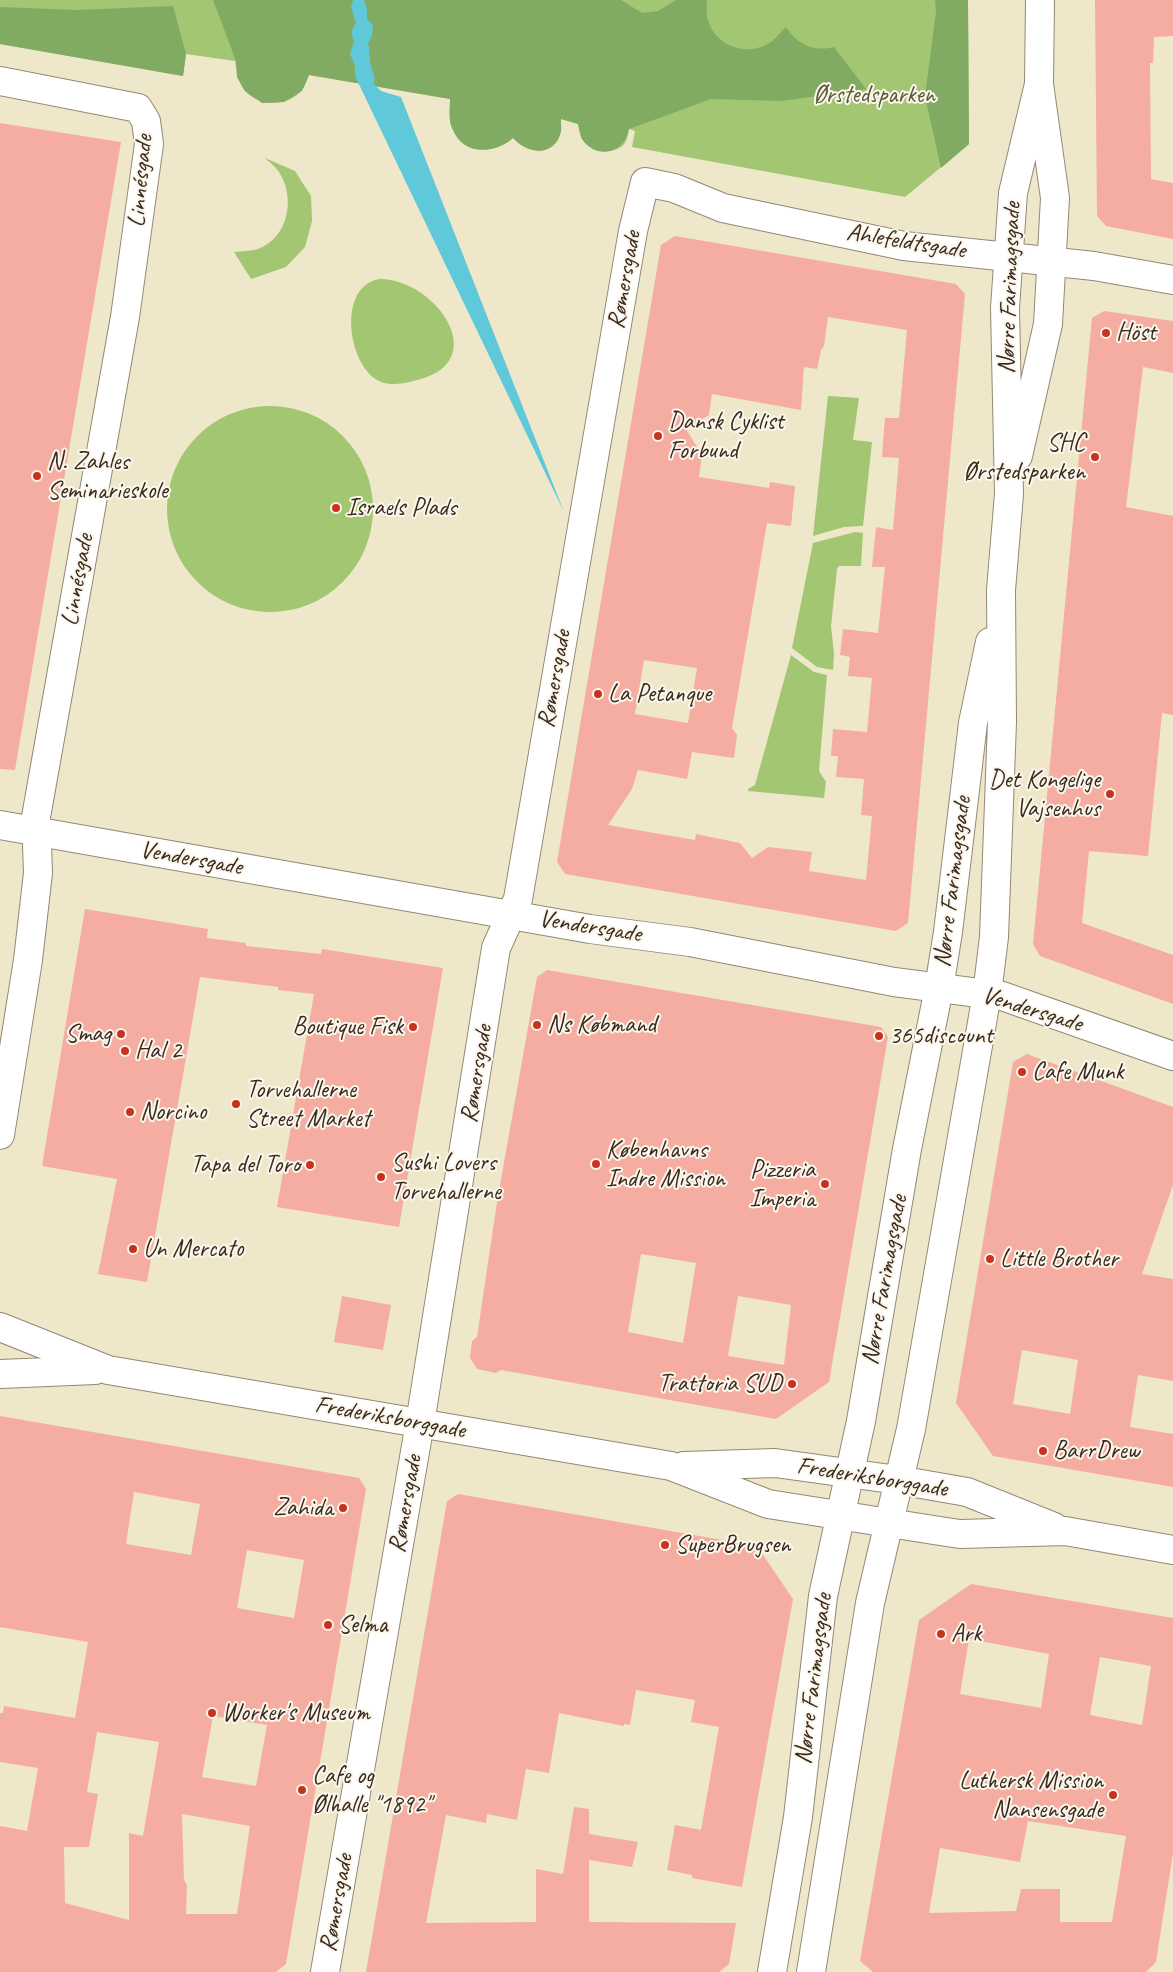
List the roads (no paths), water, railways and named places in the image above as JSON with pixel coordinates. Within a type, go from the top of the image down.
[{"type":"street","name":"Nørre Farimagsgade","points":[[1009,494],[1048,324],[1055,198],[1039,84],[1040,0]]},
{"type":"street","name":"Linnésgade","points":[[0,81],[138,108],[146,121],[149,144],[136,223],[136,240],[125,317],[36,817],[38,874],[28,960],[0,1135]]},
{"type":"street","name":"Nørre Farimagsgade","points":[[811,1972],[870,1603],[911,1429],[987,994],[994,937],[1002,722],[1001,590],[1009,494],[1004,321],[1013,193],[1039,84]]},
{"type":"street","name":"Ahlefeldtsgade","points":[[645,182],[674,188],[723,208],[904,246],[1094,266],[1173,280]]},
{"type":"street","name":"Rømersgade","points":[[324,1972],[420,1423],[496,948],[518,899],[633,231],[645,182]]},
{"type":"street","name":"Nørre Farimagsgade","points":[[772,1972],[798,1817],[823,1596],[848,1473],[861,1421],[907,1149],[939,988],[948,932],[973,723],[1001,590]]},
{"type":"street","name":"Vendersgade","points":[[0,826],[590,929],[690,942],[894,982],[1002,996],[1173,1056]]},
{"type":"street","name":"Frederiksborggade","points":[[0,1327],[108,1370]]},
{"type":"street","name":"Frederiksborggade","points":[[0,1374],[108,1370],[672,1466],[776,1463],[898,1480],[967,1492],[1065,1531]]},
{"type":"street","name":"Frederiksborggade","points":[[672,1466],[768,1504],[839,1516],[960,1534],[1065,1531],[1173,1550]]},
{"type":"water","points":[[353,0],[364,0],[367,9],[367,19],[373,25],[372,36],[368,43],[374,84],[381,91],[401,97],[564,512],[355,76],[355,66],[350,54],[354,41],[352,29],[356,23],[351,7]]},
{"type":"place","name":"Höst","points":[[1106,333]]},
{"type":"place","name":"Dansk Cyklist Forbund","points":[[658,436]]},
{"type":"place","name":"SHC Ørstedsparken","points":[[1095,457]]},
{"type":"place","name":"N. Zahles Seminarieskole","points":[[37,476]]},
{"type":"place","name":"Israels Plads","points":[[336,508]]},
{"type":"place","name":"La Petanque","points":[[598,694]]},
{"type":"place","name":"Det Kongelige Vajsenhus","points":[[1110,794]]},
{"type":"place","name":"Ns Købmand","points":[[537,1025]]},
{"type":"place","name":"Boutique Fisk","points":[[413,1027]]},
{"type":"place","name":"Smag","points":[[121,1034]]},
{"type":"place","name":"365discount","points":[[879,1036]]},
{"type":"place","name":"Hal 2","points":[[125,1051]]},
{"type":"place","name":"Cafe Munk","points":[[1022,1072]]},
{"type":"place","name":"Torvehallerne Street Market","points":[[236,1104]]},
{"type":"place","name":"Norcino","points":[[130,1112]]},
{"type":"place","name":"Københavns Indre Mission","points":[[596,1164]]},
{"type":"place","name":"Tapa del Toro","points":[[310,1165]]},
{"type":"place","name":"Sushi Lovers Torvehallerne","points":[[381,1177]]},
{"type":"place","name":"Pizzeria Imperia","points":[[825,1184]]},
{"type":"place","name":"Un Mercato","points":[[133,1249]]},
{"type":"place","name":"Little Brother","points":[[990,1259]]},
{"type":"place","name":"Trattoria SUD","points":[[792,1384]]},
{"type":"place","name":"BarrDrew","points":[[1043,1451]]},
{"type":"place","name":"Zahida","points":[[343,1508]]},
{"type":"place","name":"SuperBrugsen","points":[[665,1545]]},
{"type":"place","name":"Selma","points":[[328,1625]]},
{"type":"place","name":"Ark","points":[[941,1634]]},
{"type":"place","name":"Worker's Museum","points":[[212,1713]]},
{"type":"place","name":"Cafe og Ølhalle \"1892\"","points":[[302,1790]]},
{"type":"place","name":"Luthersk Mission Nansensgade","points":[[1113,1795]]},
{"type":"park label","name":"Ørstedsparken","points":[[874,95]]}]
